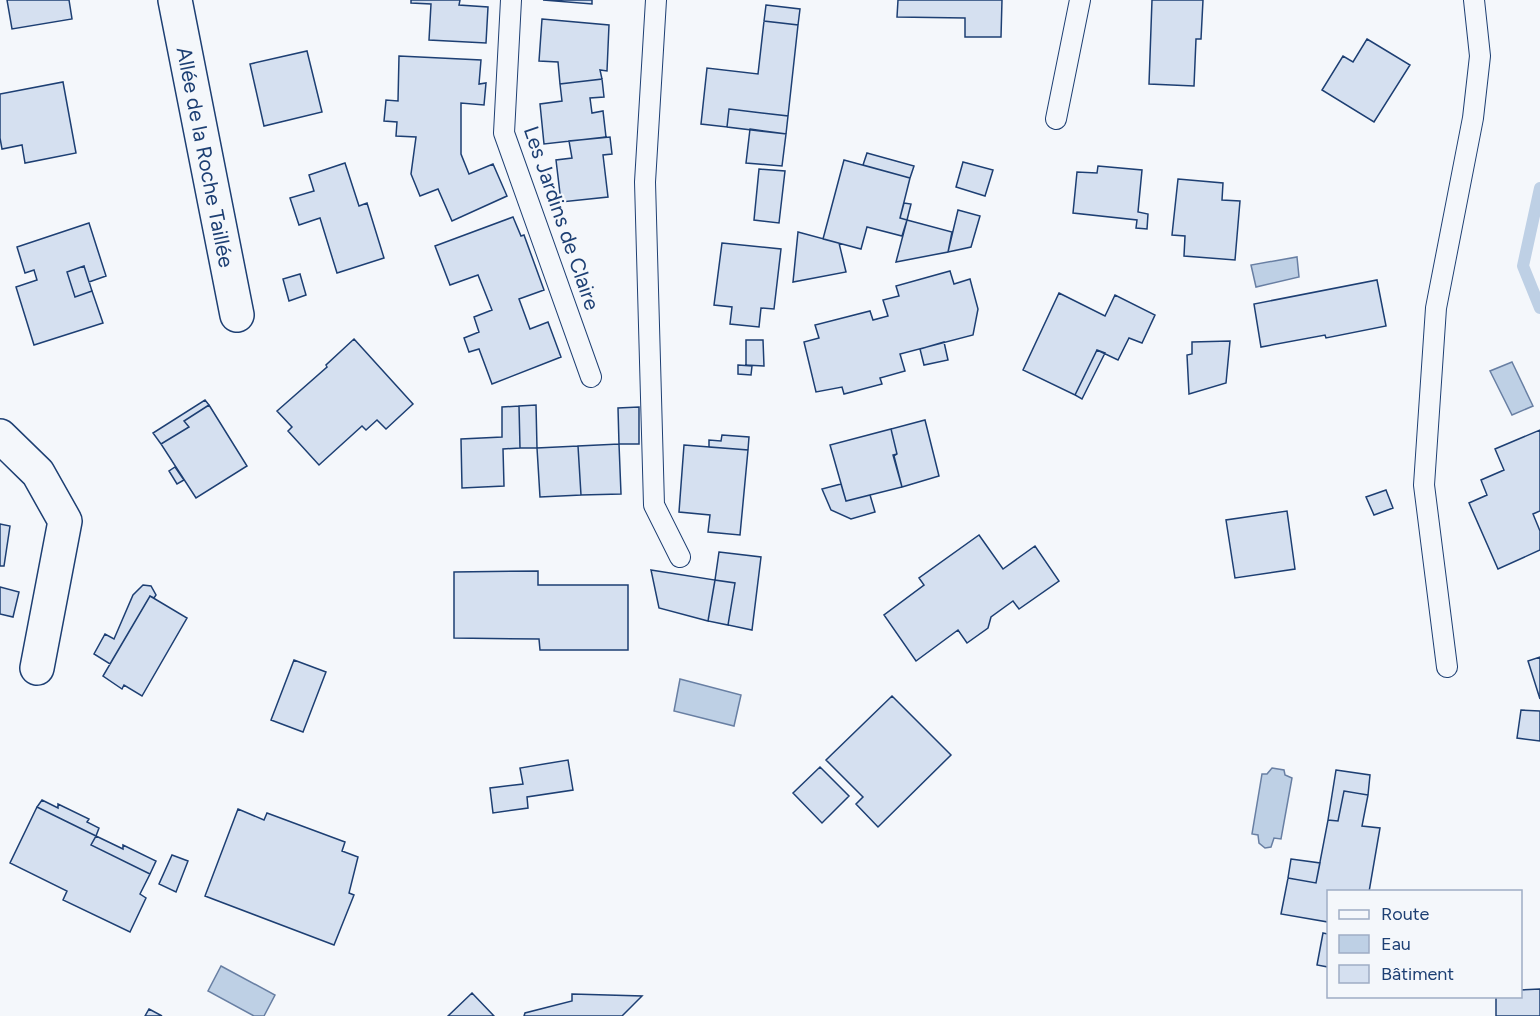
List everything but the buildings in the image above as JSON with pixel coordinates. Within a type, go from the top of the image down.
[{"type":"street","name":"Allée de la Roche Taillée","points":[[175,0],[237,315]]},
{"type":"street","points":[[0,436],[38,472],[65,521],[37,668]]},
{"type":"lane","name":"Les Jardins de Claire","points":[[511,0],[504,133],[591,377]]},
{"type":"lane","points":[[656,0],[645,182],[654,505],[680,557]]},
{"type":"lane","points":[[1056,119],[1080,0]]},
{"type":"lane","points":[[1447,667],[1424,484],[1436,308],[1473,118],[1480,56],[1474,0]]},
{"type":"water","points":[[1297,257],[1299,277],[1256,287],[1251,265]]},
{"type":"water","points":[[1512,362],[1533,406],[1512,415],[1490,371]]},
{"type":"water","points":[[680,679],[741,695],[734,726],[674,711]]},
{"type":"water","points":[[1272,768],[1284,770],[1285,775],[1292,778],[1281,839],[1274,838],[1271,847],[1265,848],[1259,843],[1258,835],[1252,834],[1262,774],[1267,774]]},
{"type":"water","points":[[221,966],[275,995],[264,1016],[254,1016],[208,991]]},
{"type":"waterway","points":[[1540,188],[1523,266],[1540,308]]}]
